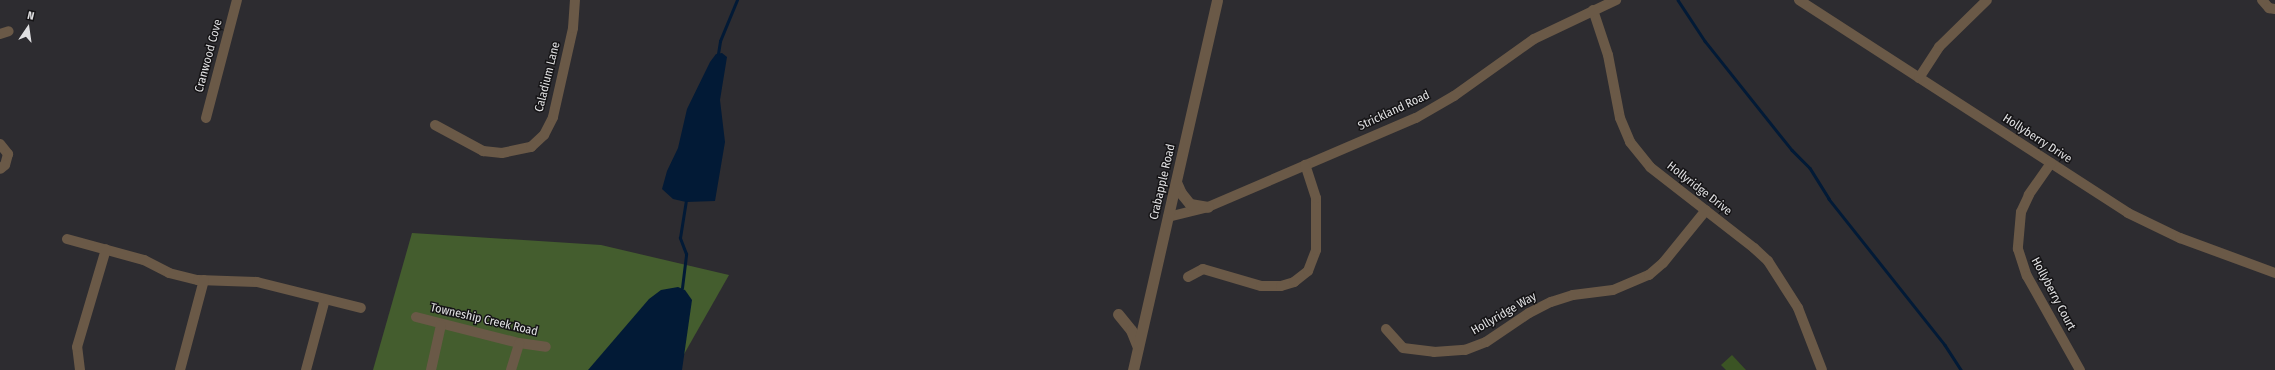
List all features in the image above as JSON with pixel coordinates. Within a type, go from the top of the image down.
[{"type":"street","name":"Cranwood Cove","points":[[206,118],[237,0]]},
{"type":"street","name":"Caladium Lane","points":[[435,125],[483,151],[502,153],[531,147],[544,134],[553,116],[573,28],[575,0]]},
{"type":"street","name":"Crabapple Road","points":[[1132,370],[1217,0]]},
{"type":"street","name":"Strickland Road","points":[[1168,217],[1208,207],[1416,118],[1454,96],[1534,40],[1616,0]]},
{"type":"street","name":"Hollyberry Drive","points":[[1799,0],[2051,163],[2152,226],[2275,273]]},
{"type":"street","points":[[1919,78],[1938,47],[1987,0]]},
{"type":"street","points":[[2262,0],[2269,8],[2275,9]]},
{"type":"street","name":"Hollyridge Drive","points":[[1593,10],[1608,55],[1620,118],[1630,142],[1650,167],[1754,248],[1780,276],[1798,308],[1822,370]]},
{"type":"street","points":[[0,144],[8,154],[5,165],[0,169]]},
{"type":"street","name":"Hollyberry Court","points":[[2051,163],[2029,196],[2021,212],[2018,249],[2027,276],[2080,370]]},
{"type":"street","points":[[1188,277],[1203,269],[1261,286],[1281,286],[1294,282],[1308,271],[1316,250],[1316,198],[1305,165]]},
{"type":"street","points":[[1176,182],[1181,193],[1190,204],[1208,207]]},
{"type":"street","name":"Hollyridge Way","points":[[1386,329],[1403,348],[1434,352],[1464,350],[1486,342],[1529,313],[1551,302],[1573,295],[1614,290],[1649,275],[1664,263],[1706,210]]},
{"type":"street","points":[[67,239],[144,260],[169,273],[204,280],[257,282],[361,308]]},
{"type":"street","points":[[80,370],[77,347],[106,249]]},
{"type":"street","points":[[180,370],[204,280]]},
{"type":"street","points":[[306,370],[325,299]]},
{"type":"street","points":[[1118,314],[1131,330],[1138,346]]},
{"type":"street","name":"Towneship Creek Road","points":[[416,317],[441,325],[519,343],[546,347]]},
{"type":"street","points":[[433,370],[441,325]]},
{"type":"street","points":[[511,370],[519,343]]},
{"type":"green space","points":[[412,233],[601,245],[729,275],[675,370],[373,370]]},
{"type":"green space","points":[[1732,355],[1746,370],[1726,370],[1721,365]]},
{"type":"water","points":[[722,53],[727,57],[720,100],[725,142],[715,201],[686,202],[673,199],[662,189],[667,171],[678,148],[687,109],[710,62],[716,54]]},
{"type":"water","points":[[678,287],[685,290],[692,300],[682,370],[588,370],[649,299],[661,290]]},
{"type":"waterway","points":[[718,54],[720,41],[737,0]]},
{"type":"waterway","points":[[1678,0],[1705,41],[1792,150],[1810,168],[1829,199],[1945,345],[1961,370]]},
{"type":"waterway","points":[[682,288],[686,254],[680,238],[686,202]]}]
